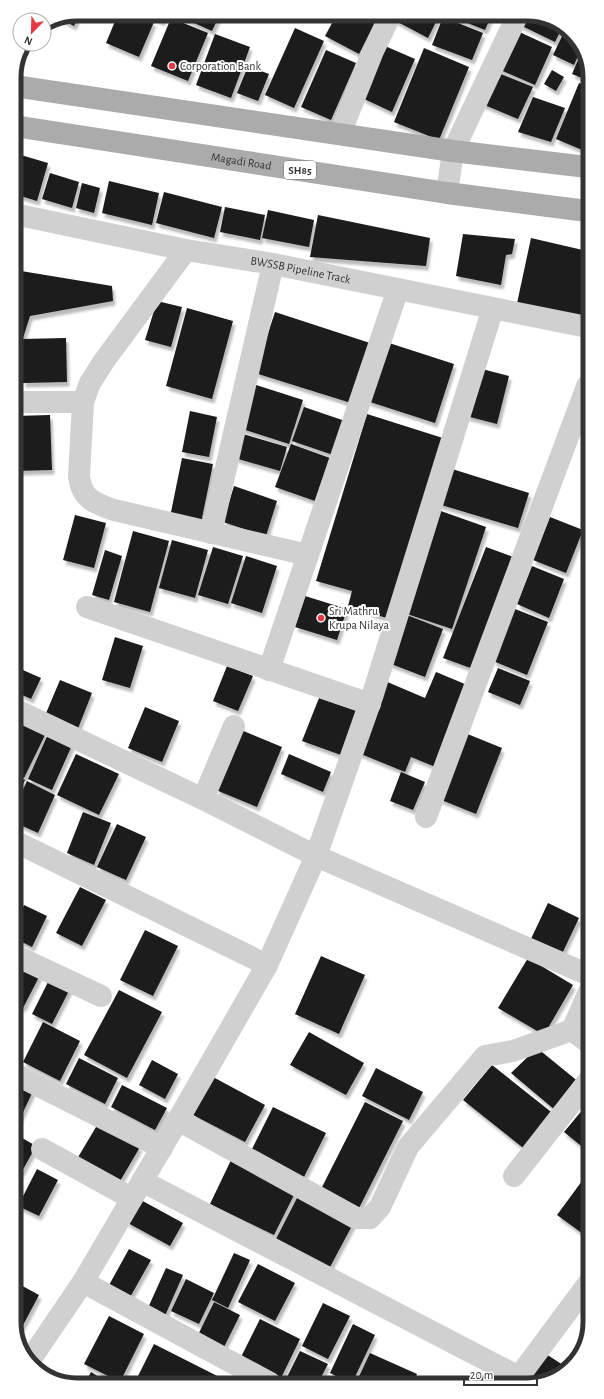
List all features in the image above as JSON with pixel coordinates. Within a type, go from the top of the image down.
[{"type":"main road","points":[[21,87],[453,151],[583,167]]},
{"type":"main road","name":"Magadi Road","points":[[21,127],[447,193],[583,210]]},
{"type":"street","points":[[340,134],[373,51],[388,21]]},
{"type":"street","points":[[447,193],[453,151],[515,21]]},
{"type":"street","name":"BWSSB Pipeline Track","points":[[21,215],[186,250],[273,264],[583,326]]},
{"type":"street","points":[[186,250],[104,361],[90,383],[83,402],[79,477],[80,487],[87,498],[114,510],[308,555]]},
{"type":"street","points":[[211,533],[273,264]]},
{"type":"street","points":[[269,670],[398,289]]},
{"type":"street","points":[[33,1356],[83,1282],[267,965],[316,856],[370,704],[493,308]]},
{"type":"street","points":[[426,817],[583,399]]},
{"type":"street","points":[[21,402],[83,402]]},
{"type":"street","points":[[87,607],[370,704]]},
{"type":"street","points":[[21,712],[203,799],[316,856],[583,972]]},
{"type":"street","points":[[203,799],[234,726]]},
{"type":"street","points":[[21,844],[267,965]]},
{"type":"street","points":[[21,958],[101,996]]},
{"type":"street","points":[[178,1120],[356,1218],[370,1218],[380,1207],[408,1147],[485,1056],[513,1052],[572,1030],[583,1005]]},
{"type":"street","points":[[572,1030],[583,1038]]},
{"type":"street","points":[[21,1077],[162,1148]]},
{"type":"street","points":[[514,1176],[583,1088]]},
{"type":"street","points":[[42,1149],[137,1190],[515,1378]]},
{"type":"street","points":[[83,1282],[259,1378]]},
{"type":"street","points":[[518,1378],[583,1290]]},
{"type":"building","points":[[76,21],[74,26],[66,22]]},
{"type":"building","points":[[115,21],[154,22],[139,57],[106,43]]},
{"type":"building","points":[[170,21],[178,21],[208,33],[188,81],[151,66]]},
{"type":"building","points":[[190,21],[217,21],[212,31]]},
{"type":"building","points":[[333,21],[377,21],[359,54],[325,36]]},
{"type":"building","points":[[396,21],[436,21],[428,38]]},
{"type":"building","points":[[441,21],[453,21],[483,33],[472,60],[432,45]]},
{"type":"building","points":[[462,21],[489,21],[485,30]]},
{"type":"building","points":[[520,21],[541,23],[548,25],[560,32],[555,42],[518,24]]},
{"type":"building","points":[[295,28],[324,41],[294,108],[265,95]]},
{"type":"building","points":[[515,30],[552,47],[535,85],[498,69]]},
{"type":"building","points":[[215,34],[250,47],[231,98],[196,85]]},
{"type":"building","points":[[563,34],[567,37],[578,55],[574,65],[553,55]]},
{"type":"building","points":[[385,46],[415,59],[392,112],[362,98]]},
{"type":"building","points":[[424,48],[469,67],[439,140],[394,122]]},
{"type":"building","points":[[326,50],[356,63],[331,120],[301,107]]},
{"type":"building","points":[[579,57],[582,66],[583,78],[572,74]]},
{"type":"building","points":[[248,66],[269,74],[258,101],[237,93]]},
{"type":"building","points":[[552,70],[564,77],[556,91],[544,84]]},
{"type":"building","points":[[496,72],[533,87],[518,119],[482,104]]},
{"type":"building","points":[[579,83],[583,84],[583,150],[556,139]]},
{"type":"building","points":[[533,97],[565,108],[551,142],[518,132]]},
{"type":"building","points":[[21,155],[48,163],[37,201],[21,196]]},
{"type":"building","points":[[50,173],[79,182],[72,208],[42,199]]},
{"type":"building","points":[[109,181],[159,193],[152,225],[102,213]]},
{"type":"building","points":[[82,183],[100,188],[94,213],[76,208]]},
{"type":"building","points":[[164,192],[222,207],[214,238],[156,223]]},
{"type":"building","points":[[225,207],[265,215],[260,240],[220,232]]},
{"type":"building","points":[[268,210],[314,220],[309,247],[262,238]]},
{"type":"building","points":[[318,215],[430,238],[426,266],[310,257]]},
{"type":"building","points":[[463,234],[515,239],[512,254],[506,255],[501,285],[456,276]]},
{"type":"building","points":[[531,238],[583,250],[583,317],[516,308]]},
{"type":"building","points":[[21,271],[112,286],[113,301],[30,316],[23,338],[21,338]]},
{"type":"building","points":[[157,301],[182,307],[171,347],[145,340]]},
{"type":"building","points":[[187,308],[233,321],[212,399],[166,386]]},
{"type":"building","points":[[275,312],[370,343],[351,403],[255,373]]},
{"type":"building","points":[[66,338],[67,382],[23,383],[22,339]]},
{"type":"building","points":[[386,342],[454,364],[435,423],[367,401]]},
{"type":"building","points":[[478,368],[509,376],[497,424],[466,416]]},
{"type":"building","points":[[253,384],[303,400],[289,444],[239,428]]},
{"type":"building","points":[[304,407],[348,422],[336,456],[292,441]]},
{"type":"building","points":[[190,411],[217,417],[209,457],[182,452]]},
{"type":"building","points":[[367,414],[446,439],[390,619],[348,606],[352,591],[316,581]]},
{"type":"building","points":[[50,415],[52,470],[21,471],[21,416]]},
{"type":"building","points":[[243,434],[287,447],[280,471],[235,458]]},
{"type":"building","points":[[291,444],[330,458],[315,501],[275,487]]},
{"type":"building","points":[[182,458],[213,464],[201,523],[170,517]]},
{"type":"building","points":[[449,468],[529,493],[518,528],[438,504]]},
{"type":"building","points":[[234,486],[277,501],[266,536],[223,522]]},
{"type":"building","points":[[438,510],[486,527],[452,629],[404,613]]},
{"type":"building","points":[[75,515],[106,523],[94,568],[63,560]]},
{"type":"building","points":[[550,517],[583,530],[566,573],[533,560]]},
{"type":"building","points":[[133,531],[169,541],[150,612],[114,602]]},
{"type":"building","points":[[172,540],[208,550],[195,598],[159,588]]},
{"type":"building","points":[[213,547],[243,556],[228,604],[198,595]]},
{"type":"building","points":[[486,547],[519,559],[476,670],[443,658]]},
{"type":"building","points":[[105,550],[122,556],[109,600],[92,595]]},
{"type":"building","points":[[246,556],[277,566],[262,613],[231,603]]},
{"type":"building","points":[[532,566],[564,579],[549,618],[517,604]]},
{"type":"building","name":"Sri Mathru Krupa Nilaya","points":[[305,596],[347,609],[337,640],[295,627]]},
{"type":"building","points":[[515,609],[548,622],[527,675],[493,661]]},
{"type":"building","points":[[404,614],[443,629],[425,677],[386,662]]},
{"type":"building","points":[[115,637],[143,646],[130,688],[102,680]]},
{"type":"building","points":[[227,666],[253,676],[238,711],[213,701]]},
{"type":"building","points":[[498,668],[530,681],[520,705],[488,692]]},
{"type":"building","points":[[21,669],[41,678],[31,699],[21,694]]},
{"type":"building","points":[[436,672],[472,687],[438,768],[411,757],[405,772],[356,752],[385,681],[425,698]]},
{"type":"building","points":[[60,680],[92,693],[77,731],[44,718]]},
{"type":"building","points":[[319,698],[357,711],[341,755],[302,741]]},
{"type":"building","points":[[145,707],[179,721],[162,762],[128,748]]},
{"type":"building","points":[[22,722],[46,733],[24,778],[21,777]]},
{"type":"building","points":[[241,730],[282,747],[257,807],[216,790]]},
{"type":"building","points":[[49,732],[73,743],[52,790],[28,779]]},
{"type":"building","points":[[465,733],[502,748],[476,814],[439,799]]},
{"type":"building","points":[[76,754],[119,774],[99,815],[57,795]]},
{"type":"building","points":[[289,754],[331,772],[323,792],[281,774]]},
{"type":"building","points":[[401,772],[425,782],[413,810],[390,801]]},
{"type":"building","points":[[21,778],[25,780],[21,789]]},
{"type":"building","points":[[27,781],[55,795],[38,833],[21,825],[21,794]]},
{"type":"building","points":[[83,812],[111,823],[94,865],[67,853]]},
{"type":"building","points":[[117,824],[146,837],[126,880],[97,867]]},
{"type":"building","points":[[80,887],[106,900],[82,946],[56,933]]},
{"type":"building","points":[[548,903],[579,918],[560,958],[529,943]]},
{"type":"building","points":[[24,905],[47,916],[32,947],[21,942],[21,911]]},
{"type":"building","points":[[145,930],[178,946],[153,996],[120,980]]},
{"type":"building","points":[[321,956],[365,975],[339,1034],[295,1014]]},
{"type":"building","points":[[528,958],[573,985],[544,1035],[498,1008]]},
{"type":"building","points":[[21,966],[40,975],[23,1008],[21,1007]]},
{"type":"building","points":[[51,976],[71,987],[52,1024],[32,1014]]},
{"type":"building","points":[[119,990],[162,1012],[127,1078],[84,1055]]},
{"type":"building","points":[[43,1022],[80,1041],[60,1081],[23,1062]]},
{"type":"building","points":[[309,1032],[364,1063],[346,1095],[290,1065]]},
{"type":"building","points":[[537,1048],[580,1083],[555,1110],[511,1073]]},
{"type":"building","points":[[79,1058],[118,1078],[105,1104],[66,1084]]},
{"type":"building","points":[[152,1060],[178,1074],[165,1099],[139,1085]]},
{"type":"building","points":[[492,1065],[555,1115],[527,1151],[463,1100]]},
{"type":"building","points":[[376,1068],[423,1092],[409,1120],[362,1096]]},
{"type":"building","points":[[213,1077],[265,1105],[245,1142],[193,1115]]},
{"type":"building","points":[[21,1085],[33,1091],[21,1116]]},
{"type":"building","points":[[122,1085],[167,1108],[155,1130],[111,1107]]},
{"type":"building","points":[[365,1102],[403,1121],[356,1214],[318,1195]]},
{"type":"building","points":[[273,1107],[326,1133],[304,1177],[251,1151]]},
{"type":"building","points":[[583,1109],[583,1147],[564,1132]]},
{"type":"building","points":[[99,1122],[140,1147],[116,1188],[74,1164]]},
{"type":"building","points":[[21,1137],[36,1146],[21,1173]]},
{"type":"building","points":[[233,1156],[298,1187],[274,1235],[210,1204]]},
{"type":"building","points":[[37,1169],[58,1180],[39,1216],[21,1207],[21,1200]]},
{"type":"building","points":[[582,1181],[583,1182],[583,1234],[557,1215]]},
{"type":"building","points":[[299,1194],[354,1222],[330,1267],[276,1239]]},
{"type":"building","points":[[139,1199],[183,1223],[170,1246],[126,1222]]},
{"type":"building","points":[[129,1249],[151,1260],[129,1299],[108,1287]]},
{"type":"building","points":[[234,1253],[250,1260],[228,1308],[212,1300]]},
{"type":"building","points":[[258,1264],[295,1283],[275,1321],[238,1302]]},
{"type":"building","points":[[166,1268],[183,1275],[164,1318],[147,1310]]},
{"type":"building","points":[[186,1279],[214,1293],[199,1324],[171,1311]]},
{"type":"building","points":[[21,1285],[39,1295],[22,1327],[21,1322]]},
{"type":"building","points":[[214,1302],[240,1315],[222,1351],[196,1339]]},
{"type":"building","points":[[323,1303],[350,1316],[328,1359],[302,1346]]},
{"type":"building","points":[[109,1316],[144,1334],[122,1378],[112,1378],[84,1364]]},
{"type":"building","points":[[260,1319],[300,1339],[281,1378],[271,1378],[239,1361]]},
{"type":"building","points":[[353,1324],[375,1335],[354,1378],[340,1378],[330,1373]]},
{"type":"building","points":[[154,1344],[221,1378],[137,1378]]},
{"type":"building","points":[[300,1351],[328,1364],[321,1378],[286,1378]]},
{"type":"building","points":[[370,1353],[417,1374],[416,1378],[358,1378]]},
{"type":"building","points":[[546,1354],[562,1365],[545,1375],[531,1378]]},
{"type":"building","points":[[91,1372],[101,1378],[88,1378]]},
{"type":"place","name":"Corporation Bank","points":[[172,66]]},
{"type":"place","name":"Sri Mathru Krupa Nilaya","points":[[321,618]]}]
